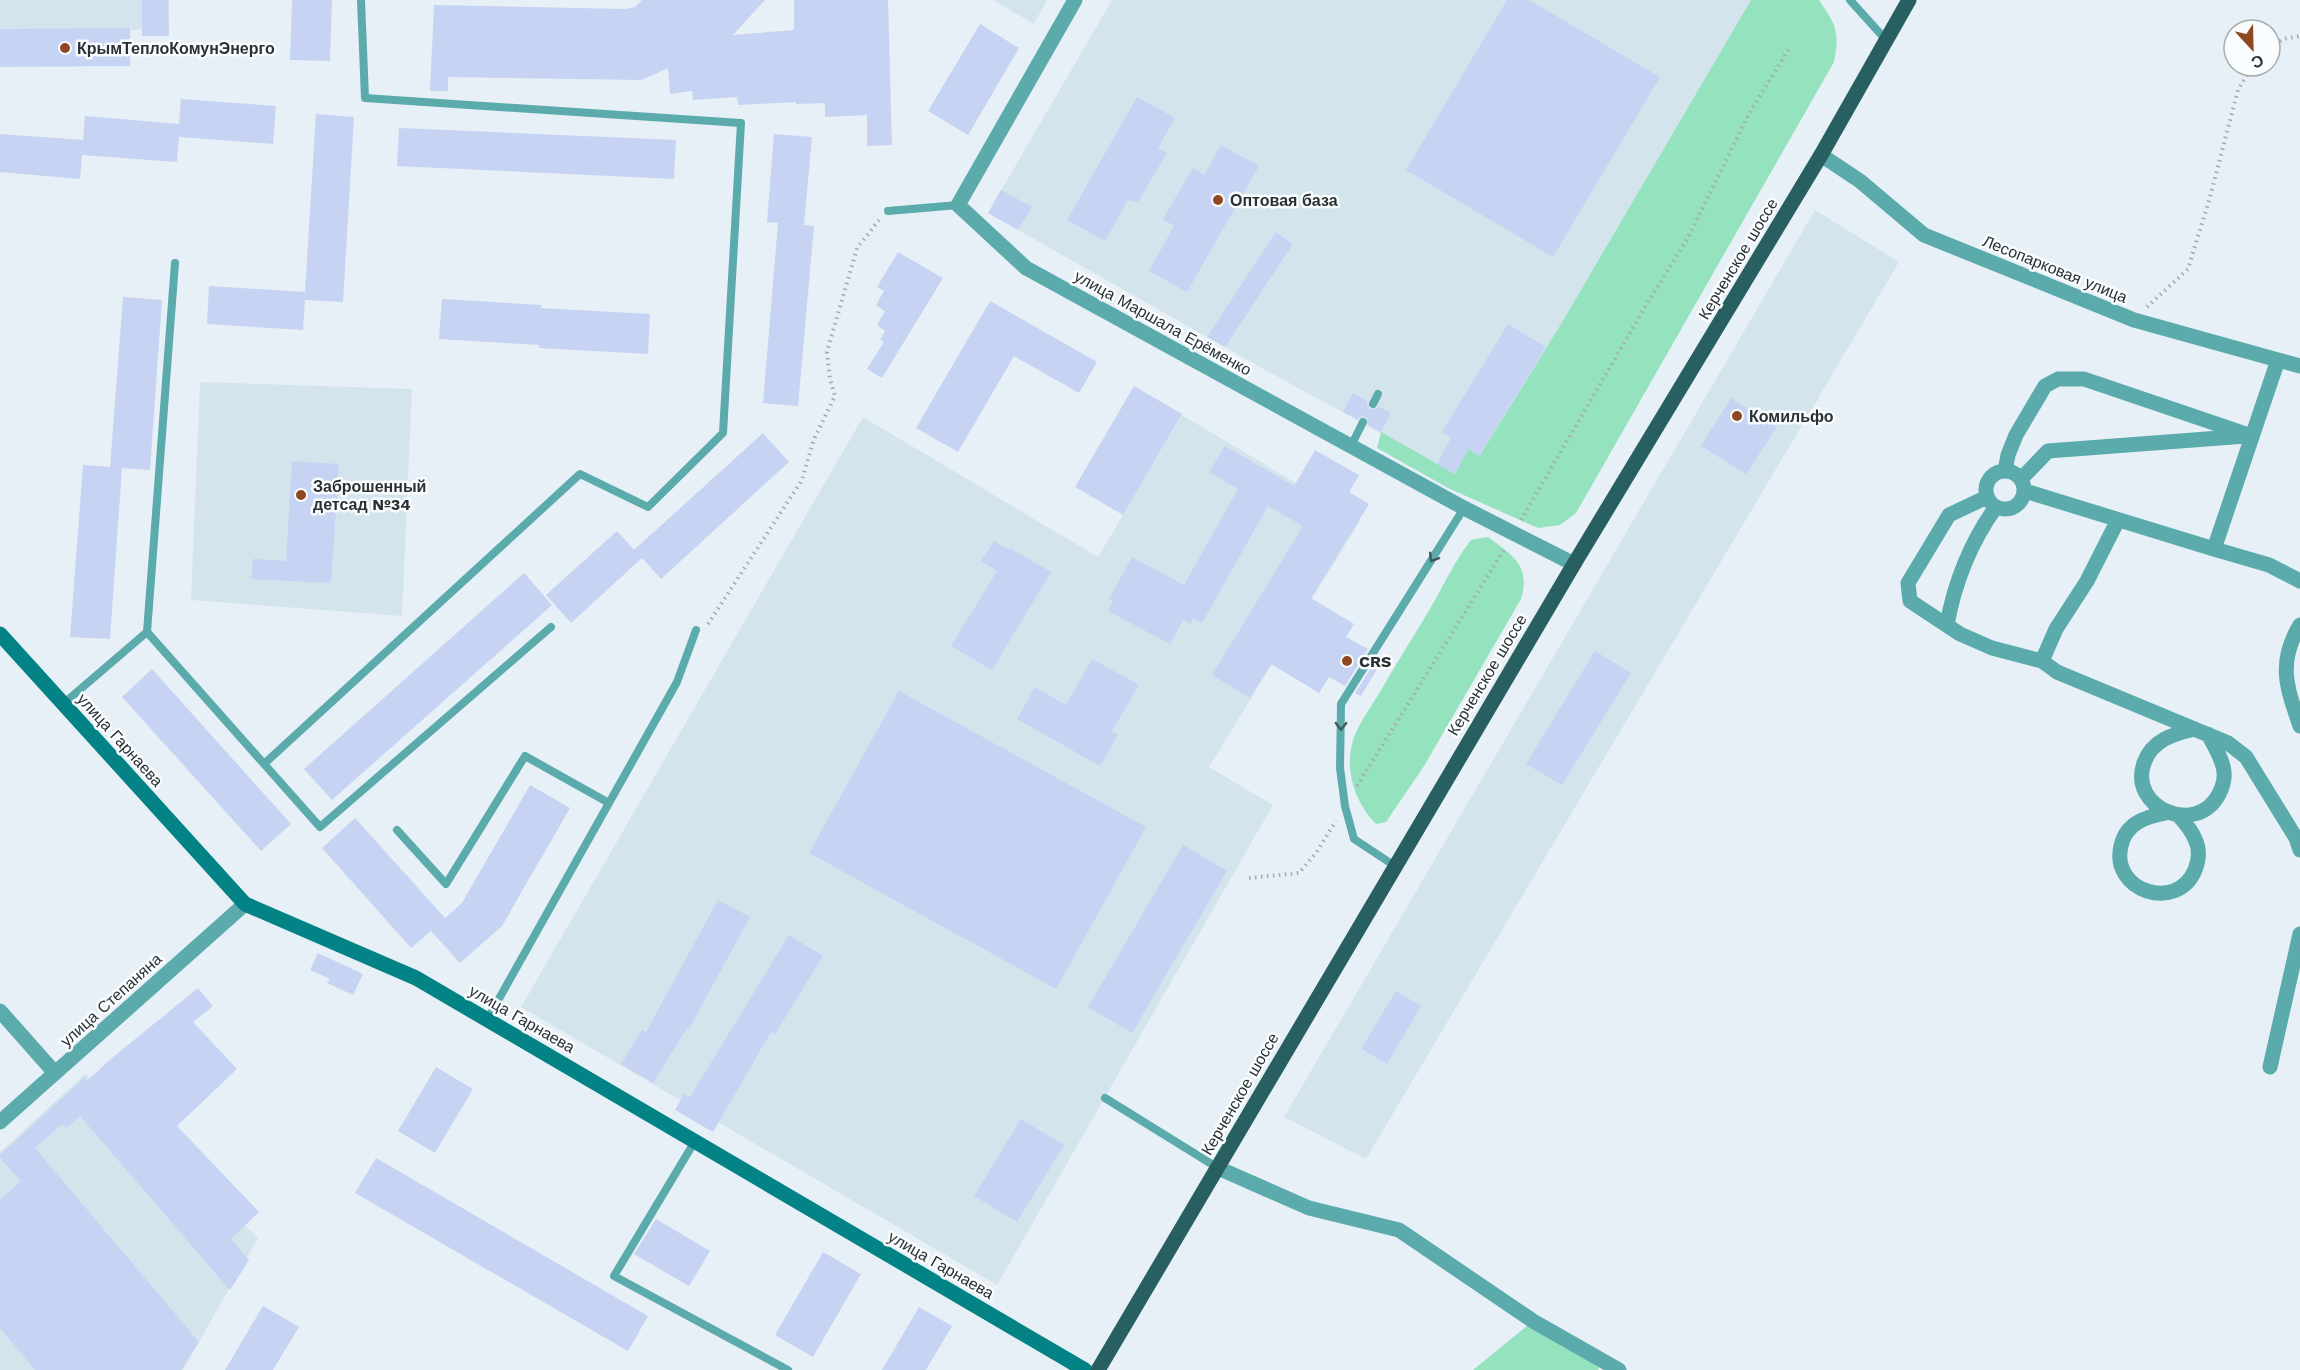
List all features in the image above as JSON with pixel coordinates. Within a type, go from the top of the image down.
[{"type":"main road","name":"Керченское шоссе","points":[[1098,1370],[1574,564],[1821,155],[1909,0]]},
{"type":"street","points":[[958,205],[1075,0]]},
{"type":"street","name":"Лесопарковая улица","points":[[1821,155],[1860,181],[1924,235],[2134,320],[2300,366]]},
{"type":"street","name":"улица Маршала Ерёменко","points":[[958,205],[1026,268],[1464,508],[1574,564]]},
{"type":"street","points":[[2214,549],[2278,360]]},
{"type":"street","points":[[2005,471],[2008,455],[2016,435],[2045,386],[2058,379],[2084,379],[2252,436]]},
{"type":"street","points":[[2252,436],[2048,451],[2023,485],[2019,503],[2014,507],[2008,509],[1992,502],[1986,491],[1989,479],[1999,472],[2012,472],[2023,485],[2118,520],[2269,565],[2300,581]]},
{"type":"street","points":[[1947,625],[1951,601],[1992,502]]},
{"type":"street","points":[[1992,502],[1949,515],[1908,583],[1910,601],[1960,634],[1992,648],[2042,661],[2056,672],[2228,743],[2246,757],[2296,838],[2300,850]]},
{"type":"street","points":[[2042,661],[2056,629],[2087,581],[2118,520]]},
{"type":"street","points":[[2300,625],[2285,666],[2289,693],[2300,726]]},
{"type":"street","name":"улица Гарнаева","points":[[0,634],[245,904],[416,978],[1085,1370]]},
{"type":"street","points":[[2201,731],[2179,732],[2156,744],[2147,754],[2142,766],[2142,780],[2146,794],[2154,805],[2173,814],[2195,837],[2199,850],[2198,863],[2193,876],[2184,885],[2172,892],[2159,894],[2146,892],[2134,886],[2123,871],[2119,852],[2122,839],[2139,820],[2173,814],[2193,815],[2206,809],[2216,799],[2222,787],[2224,774],[2222,761],[2201,731]]},
{"type":"street","name":"улица Степаняна","points":[[0,1122],[245,904]]},
{"type":"street","points":[[2270,1067],[2300,934]]},
{"type":"street","points":[[0,1011],[55,1073]]},
{"type":"street","points":[[1218,1168],[1310,1208],[1399,1230],[1533,1321],[1619,1370]]},
{"type":"lane","points":[[264,764],[580,474],[648,507],[723,433],[741,123],[365,99],[361,0]]},
{"type":"lane","points":[[1850,0],[1886,40]]},
{"type":"lane","points":[[888,211],[958,205]]},
{"type":"lane","points":[[63,704],[147,632],[175,263]]},
{"type":"lane","points":[[1373,404],[1378,394]]},
{"type":"lane","points":[[1351,446],[1363,423]]},
{"type":"lane","points":[[1395,866],[1354,839],[1345,806],[1340,768],[1341,704],[1464,508]]},
{"type":"lane","points":[[147,632],[320,827],[551,627]]},
{"type":"lane","points":[[487,1020],[677,682],[696,630]]},
{"type":"lane","points":[[397,830],[446,884],[525,756],[609,802]]},
{"type":"lane","points":[[1105,1098],[1218,1168]]},
{"type":"lane","points":[[695,1142],[614,1276],[788,1370]]},
{"type":"path","points":[[2282,40],[2300,36]]},
{"type":"path","points":[[1249,878],[1299,873],[1316,853],[1513,533],[1689,236],[1749,114],[1790,47]]},
{"type":"path","points":[[2134,320],[2188,269],[2210,197],[2238,90],[2245,78]]},
{"type":"path","points":[[710,623],[802,480],[814,438],[835,396],[830,379],[827,352],[857,248],[874,224],[888,211]]},
{"type":"shaded area","points":[[0,0],[169,0],[169,30],[0,29]]},
{"type":"shaded area","points":[[993,0],[1047,0],[1034,24]]},
{"type":"shaded area","points":[[1112,0],[1751,0],[1558,329],[1479,456],[1455,474],[988,213]]},
{"type":"shaded area","points":[[1815,210],[1899,262],[1366,1159],[1284,1117]]},
{"type":"shaded area","name":"Заброшенный детсад №34","points":[[200,382],[412,389],[402,616],[191,600]]},
{"type":"shaded area","points":[[1182,415],[1360,521],[1209,767],[1273,805],[997,1285],[521,1007],[863,417],[1098,557]]},
{"type":"shaded area","points":[[85,1074],[258,1238],[183,1370],[0,1370],[0,1152]]},
{"type":"green space","points":[[1751,0],[1819,0],[1835,29],[1837,43],[1834,62],[1576,513],[1560,525],[1538,528],[1448,488],[1377,448],[1381,432],[1455,474],[1468,449],[1480,455],[1558,329]]},
{"type":"green space","points":[[1488,537],[1512,556],[1522,569],[1524,578],[1521,599],[1424,766],[1386,822],[1376,824],[1359,800],[1352,780],[1350,760],[1355,734],[1471,540]]},
{"type":"green space","points":[[1533,1321],[1603,1361],[1598,1370],[1473,1370]]},
{"type":"building","points":[[142,0],[168,0],[169,36],[142,36]]},
{"type":"building","points":[[292,0],[332,0],[330,61],[290,60]]},
{"type":"building","points":[[642,0],[765,0],[733,35],[794,30],[794,0],[888,0],[892,145],[867,146],[867,115],[825,117],[825,103],[738,105],[737,97],[693,100],[692,91],[670,94],[668,68],[642,80],[448,77],[448,91],[430,91],[434,5],[625,9],[635,7]]},
{"type":"building","points":[[1507,0],[1529,0],[1660,77],[1553,257],[1406,170]]},
{"type":"building","points":[[980,24],[1019,48],[968,135],[928,111]]},
{"type":"building","name":"КрымТеплоКомунЭнерго","points":[[130,28],[130,66],[0,67],[0,29]]},
{"type":"building","points":[[1137,97],[1175,118],[1158,148],[1167,153],[1138,202],[1128,200],[1105,241],[1067,220]]},
{"type":"building","points":[[181,99],[276,106],[273,144],[179,137],[177,162],[82,155],[80,179],[0,172],[0,134],[83,140],[85,116],[179,124]]},
{"type":"building","points":[[316,114],[354,117],[343,302],[305,300],[303,330],[207,324],[209,286],[305,292]]},
{"type":"building","points":[[399,128],[676,140],[674,179],[397,166]]},
{"type":"building","points":[[774,134],[812,137],[804,225],[814,226],[798,406],[763,403],[778,223],[767,222]]},
{"type":"building","points":[[1221,145],[1259,166],[1187,292],[1149,271],[1174,226],[1163,219],[1193,168],[1204,175]]},
{"type":"building","points":[[1001,190],[1032,207],[1018,230],[988,213]]},
{"type":"building","points":[[1276,232],[1293,244],[1225,347],[1207,337]]},
{"type":"building","points":[[898,252],[943,278],[882,378],[867,369],[884,342],[880,340],[885,331],[877,325],[885,311],[876,305],[884,291],[877,287]]},
{"type":"building","points":[[123,297],[162,300],[150,470],[122,468],[110,639],[70,637],[83,465],[110,467]]},
{"type":"building","points":[[442,299],[542,305],[541,308],[650,314],[648,354],[539,348],[539,345],[439,339]]},
{"type":"building","points":[[990,301],[1097,362],[1079,393],[1014,356],[958,452],[916,428]]},
{"type":"building","points":[[1508,324],[1546,347],[1479,456],[1468,449],[1455,474],[1437,464],[1451,438],[1442,432]]},
{"type":"building","points":[[1134,386],[1182,414],[1123,515],[1075,487]]},
{"type":"building","points":[[1353,393],[1367,401],[1370,409],[1374,410],[1379,407],[1391,413],[1381,432],[1368,425],[1369,421],[1366,417],[1362,416],[1357,419],[1343,412]]},
{"type":"building","points":[[1731,398],[1777,427],[1746,474],[1701,446]]},
{"type":"building","points":[[763,433],[789,462],[661,579],[642,558],[571,623],[546,595],[617,531],[634,550]]},
{"type":"building","points":[[1225,446],[1294,486],[1315,450],[1359,475],[1349,492],[1369,504],[1311,598],[1354,624],[1346,637],[1368,649],[1345,686],[1329,677],[1319,693],[1271,664],[1250,698],[1212,675],[1303,526],[1268,506],[1202,623],[1193,619],[1190,624],[1183,620],[1170,644],[1108,611],[1113,601],[1109,599],[1132,557],[1184,585],[1238,489],[1209,472]]},
{"type":"building","points":[[292,461],[339,464],[331,583],[251,579],[253,559],[286,561]]},
{"type":"building","points":[[994,541],[1051,572],[992,670],[951,646],[997,571],[981,561]]},
{"type":"building","points":[[524,573],[552,605],[332,800],[304,769]]},
{"type":"building","points":[[1595,651],[1631,673],[1562,785],[1526,764]]},
{"type":"building","points":[[1379,656],[1383,659],[1361,696],[1355,693]]},
{"type":"building","points":[[1092,659],[1139,685],[1112,731],[1118,735],[1100,766],[1017,719],[1035,687],[1066,705]]},
{"type":"building","points":[[152,669],[291,824],[261,851],[122,697]]},
{"type":"building","points":[[899,691],[1146,827],[1056,989],[809,853]]},
{"type":"building","points":[[530,785],[570,808],[502,926],[460,963],[431,931],[411,948],[322,848],[355,818],[445,918],[462,903]]},
{"type":"building","points":[[1183,845],[1227,871],[1132,1033],[1088,1007]]},
{"type":"building","points":[[718,900],[750,917],[689,1029],[687,1028],[653,1083],[621,1064],[642,1030],[646,1032]]},
{"type":"building","points":[[789,935],[823,956],[775,1034],[771,1032],[713,1132],[675,1110],[684,1094],[690,1097]]},
{"type":"building","points":[[318,953],[363,974],[353,995],[327,983],[330,979],[310,970]]},
{"type":"building","points":[[198,988],[213,1006],[193,1022],[237,1069],[177,1126],[259,1212],[231,1239],[249,1260],[230,1290],[80,1116],[66,1128],[62,1124],[35,1148],[199,1342],[181,1370],[35,1370],[0,1328],[0,1200],[21,1181],[0,1158],[0,1155],[84,1078],[87,1081]]},
{"type":"building","points":[[1396,991],[1421,1006],[1387,1064],[1361,1049]]},
{"type":"building","points":[[436,1067],[473,1089],[435,1153],[398,1131]]},
{"type":"building","points":[[1021,1119],[1064,1145],[1017,1222],[974,1196]]},
{"type":"building","points":[[376,1158],[648,1316],[628,1351],[355,1193]]},
{"type":"building","points":[[656,1219],[710,1251],[689,1286],[634,1254]]},
{"type":"building","points":[[823,1252],[861,1274],[813,1357],[775,1335]]},
{"type":"building","points":[[263,1306],[299,1327],[273,1370],[225,1370]]},
{"type":"building","points":[[919,1307],[952,1326],[926,1370],[882,1370]]},
{"type":"place","name":"КрымТеплоКомунЭнерго","points":[[65,48]]},
{"type":"place","name":"Оптовая база","points":[[1218,200]]},
{"type":"place","name":"Комильфо","points":[[1737,416]]},
{"type":"place","name":"Заброшенный детсад №34","points":[[301,495]]},
{"type":"place","name":"CRS","points":[[1347,661]]}]
